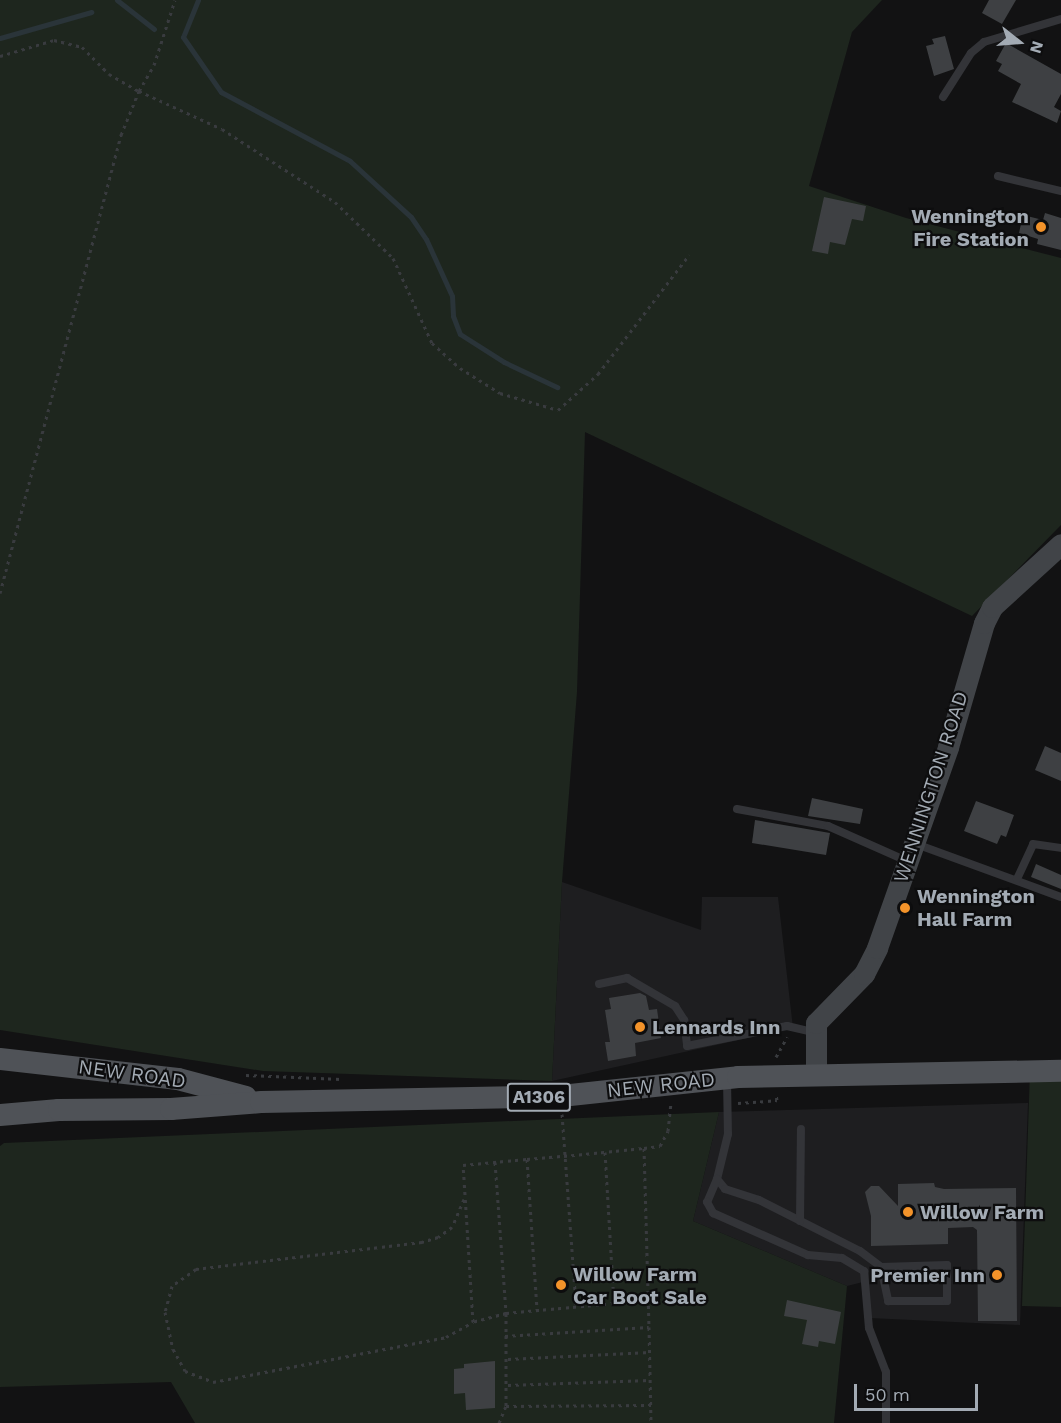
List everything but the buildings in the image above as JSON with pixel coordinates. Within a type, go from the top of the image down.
[{"type":"main road","name":"WENNINGTON ROAD","points":[[814,1032],[824,1013],[864,974],[911,852],[984,623],[993,607],[1061,544]]},
{"type":"main road","points":[[814,1032],[816,1075]]},
{"type":"main road","name":"NEW ROAD","points":[[0,1059],[178,1079],[261,1102]]},
{"type":"main road","name":"NEW ROAD","points":[[0,1115],[261,1102],[561,1096],[727,1077],[1061,1071]]},
{"type":"lane","points":[[944,97],[971,53],[984,42],[1061,19]]},
{"type":"lane","points":[[998,176],[1061,191]]},
{"type":"lane","points":[[737,809],[828,826],[911,852],[1017,879],[1061,897]]},
{"type":"lane","points":[[1017,879],[1033,844],[1061,848]]},
{"type":"lane","points":[[599,984],[627,978],[675,1006],[684,1020],[687,1046],[793,1028],[814,1032]]},
{"type":"lane","points":[[727,1077],[728,1134],[717,1179],[707,1202],[713,1213],[808,1255],[842,1257],[864,1271],[869,1328],[886,1372],[886,1423]]},
{"type":"lane","points":[[800,1221],[801,1129]]},
{"type":"lane","points":[[717,1179],[725,1189],[759,1200],[860,1251],[882,1267],[947,1265],[947,1301],[888,1301],[882,1267]]},
{"type":"path","points":[[0,592],[121,135],[139,91],[154,65],[175,0]]},
{"type":"path","points":[[0,56],[54,40],[82,46],[109,74],[139,91],[222,129],[335,202],[393,258],[432,343],[460,368],[500,393],[558,410],[598,374],[689,255]]},
{"type":"path","points":[[775,1065],[793,1028]]},
{"type":"path","points":[[241,1075],[347,1079]]},
{"type":"path","points":[[473,1322],[463,1165],[660,1146],[668,1131],[674,1083]]},
{"type":"path","points":[[729,1104],[777,1100],[776,1094]]},
{"type":"path","points":[[561,1096],[576,1306]]},
{"type":"path","points":[[644,1148],[651,1423]]},
{"type":"path","points":[[605,1151],[614,1303]]},
{"type":"path","points":[[527,1159],[537,1310]]},
{"type":"path","points":[[495,1162],[508,1359],[507,1406],[499,1423]]},
{"type":"path","points":[[464,1199],[452,1227],[438,1237],[422,1242],[196,1269],[172,1286],[165,1312],[173,1348],[185,1371],[213,1382],[446,1337],[473,1322],[506,1313],[649,1300]]},
{"type":"path","points":[[505,1336],[650,1327]]},
{"type":"path","points":[[508,1359],[650,1352]]},
{"type":"path","points":[[507,1385],[650,1380]]},
{"type":"path","points":[[507,1406],[651,1405]]},
{"type":"shaded area","points":[[0,0],[882,0],[852,32],[809,186],[906,218],[1061,258],[1061,525],[972,616],[585,432],[577,692],[562,882],[552,1081],[263,1071],[0,1030]]},
{"type":"shaded area","points":[[562,882],[701,930],[702,897],[778,897],[793,1028],[552,1081]]},
{"type":"shaded area","points":[[1030,1071],[1061,1071],[1061,1307],[1022,1306]]},
{"type":"shaded area","points":[[1028,1103],[1020,1325],[870,1318],[867,1281],[847,1286],[693,1221],[719,1112]]},
{"type":"shaded area","points":[[719,1112],[693,1221],[847,1286],[834,1423],[195,1423],[171,1382],[0,1387],[0,1146],[4,1143]]},
{"type":"waterway","points":[[117,0],[154,29]]},
{"type":"waterway","points":[[198,0],[183,37],[221,92],[350,161],[411,217],[426,239],[452,296],[453,316],[460,334],[504,362],[557,387]]},
{"type":"waterway","points":[[0,38],[91,12]]},
{"type":"place","name":"Wennington Fire Station","points":[[1041,227]]},
{"type":"place","name":"Wennington Hall Farm","points":[[905,908]]},
{"type":"place","name":"Lennards Inn","points":[[640,1027]]},
{"type":"place","name":"Willow Farm","points":[[908,1212]]},
{"type":"place","name":"Premier Inn","points":[[997,1275]]},
{"type":"place","name":"Willow Farm Car Boot Sale","points":[[561,1285]]}]
